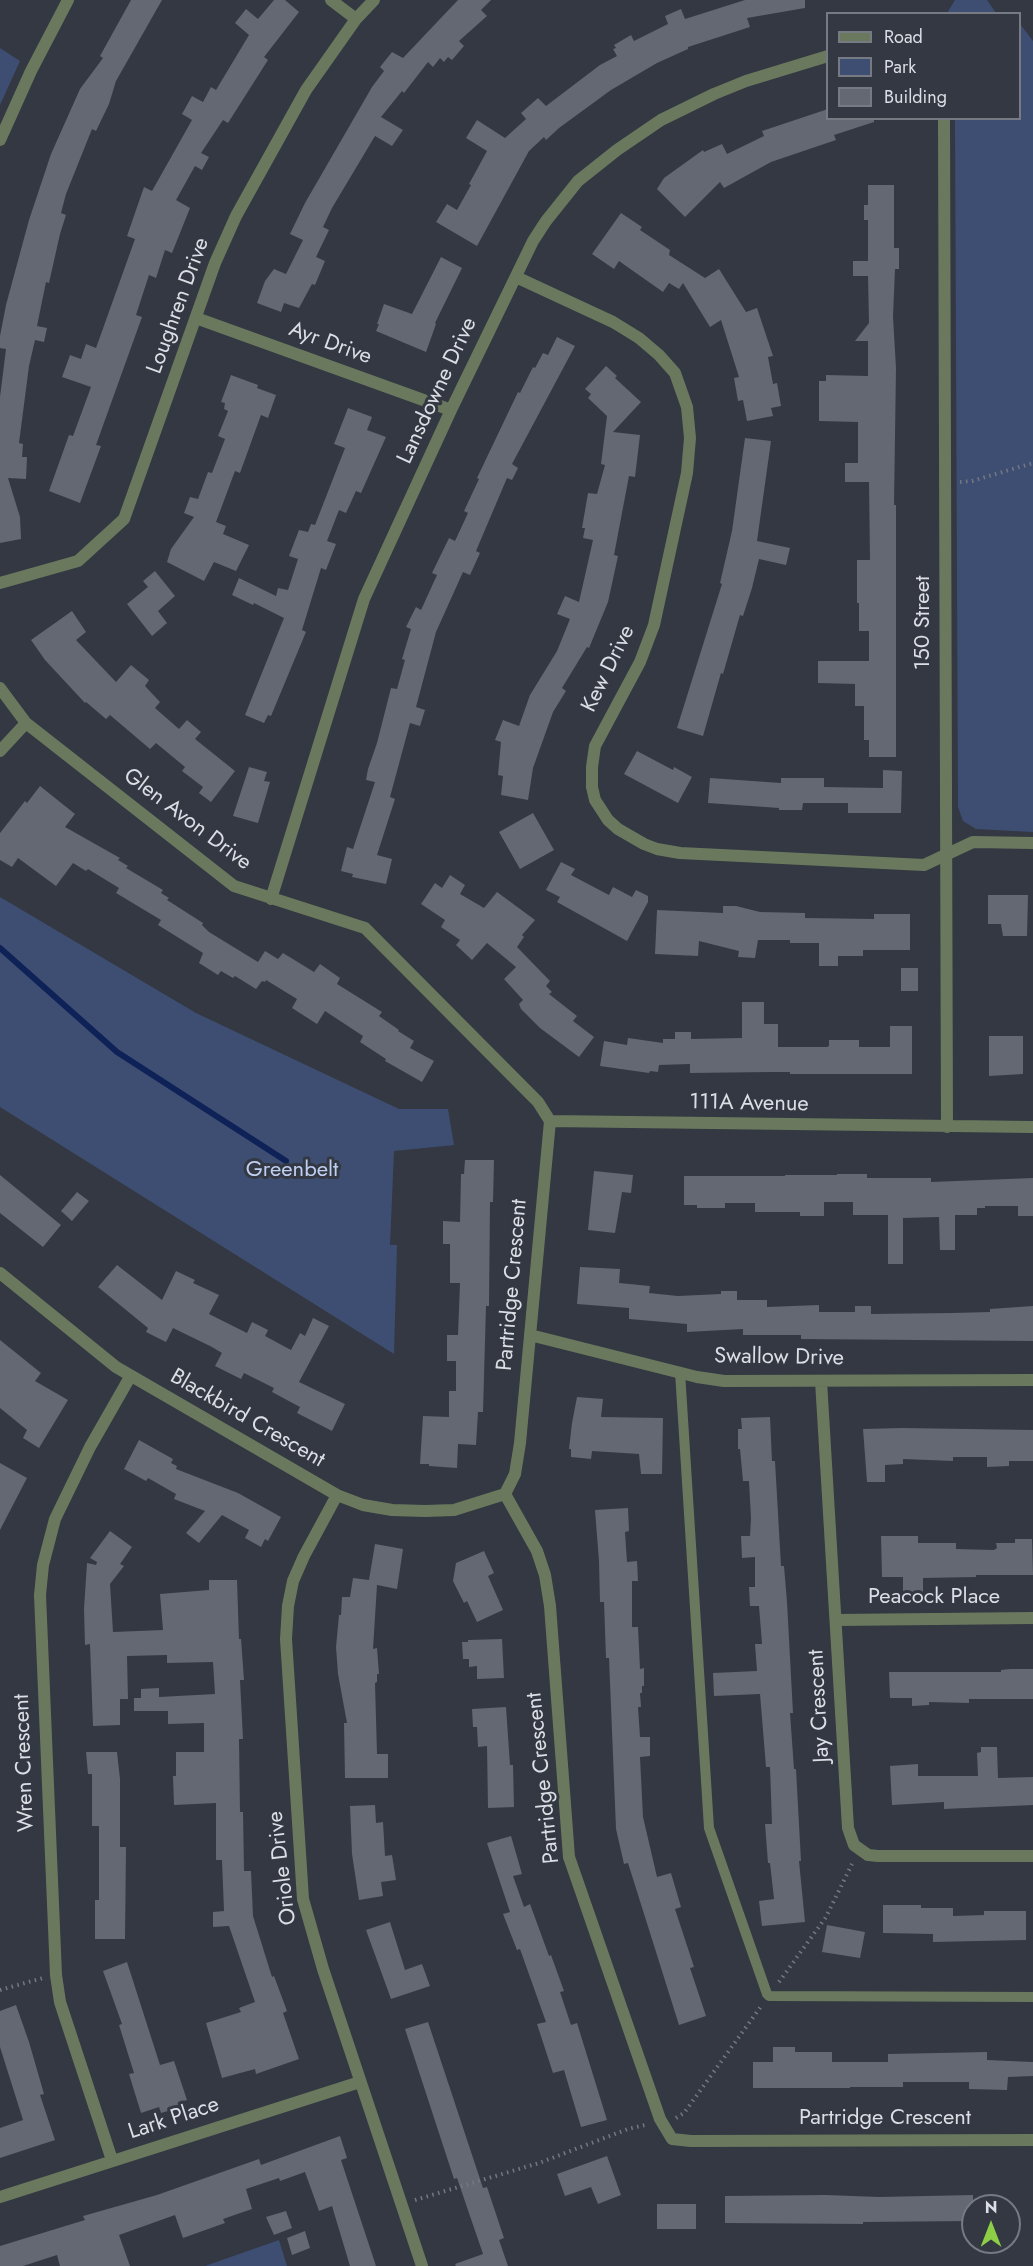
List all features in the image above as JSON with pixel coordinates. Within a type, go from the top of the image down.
[{"type":"street","points":[[0,140],[31,70],[68,0]]},
{"type":"street","points":[[331,0],[356,19]]},
{"type":"street","name":"Loughren Drive","points":[[0,583],[78,561],[124,519],[219,254],[236,216],[306,90],[356,19],[374,0]]},
{"type":"street","name":"Lansdowne Drive","points":[[271,899],[364,599],[451,410],[533,241],[561,200],[578,181],[624,144],[661,120],[746,81],[826,57]]},
{"type":"street","name":"150 Street","points":[[944,120],[948,854],[947,1127]]},
{"type":"street","name":"Kew Drive","points":[[516,277],[613,322],[639,338],[659,355],[675,374],[687,407],[690,438],[687,473],[654,625],[640,662],[596,746],[592,768],[592,788],[595,800],[608,820],[618,829],[644,844],[680,853],[924,865],[973,842],[1033,843]]},
{"type":"street","name":"Ayr Drive","points":[[196,318],[451,410]]},
{"type":"street","name":"Glen Avon Drive","points":[[0,688],[26,723],[234,886],[365,928],[538,1102],[549,1121]]},
{"type":"street","points":[[0,751],[26,723]]},
{"type":"street","name":"111A Avenue","points":[[549,1121],[1033,1127]]},
{"type":"street","name":"Partridge Crescent","points":[[549,1121],[520,1443],[515,1474],[505,1494],[537,1551],[545,1575],[550,1606],[569,1857],[660,2119],[672,2139],[691,2141],[1033,2140]]},
{"type":"street","name":"Blackbird Crescent","points":[[0,1273],[130,1377],[337,1495],[363,1505],[392,1510],[425,1511],[454,1510],[505,1494]]},
{"type":"street","name":"Swallow Drive","points":[[530,1335],[724,1381],[1033,1380]]},
{"type":"street","name":"Wren Crescent","points":[[112,2160],[60,2001],[56,1975],[40,1595],[43,1565],[55,1519],[90,1447],[130,1377]]},
{"type":"street","name":"Jay Crescent","points":[[821,1381],[848,1828],[854,1845],[868,1855],[878,1856],[1033,1856]]},
{"type":"street","name":"Oriole Drive","points":[[337,1495],[304,1556],[293,1581],[288,1606],[286,1639],[303,1899],[311,1931],[422,2266]]},
{"type":"street","name":"Peacock Place","points":[[836,1620],[1033,1618]]},
{"type":"street","name":"Lark Place","points":[[0,2198],[112,2160],[360,2082]]},
{"type":"lane","points":[[680,1372],[709,1828],[766,1994],[769,1996],[1033,1997]]},
{"type":"path","points":[[960,482],[972,481],[1033,463]]},
{"type":"path","points":[[775,1988],[826,1917],[852,1863]]},
{"type":"path","points":[[0,1990],[41,1979]]},
{"type":"path","points":[[673,2120],[684,2113],[764,2004]]},
{"type":"path","points":[[415,2200],[539,2163],[628,2129],[645,2125]]},
{"type":"green space","points":[[955,0],[987,0],[995,12],[948,12]]},
{"type":"green space","points":[[1021,25],[1033,41],[1033,832],[976,829],[963,821],[958,807],[955,120],[1021,120]]},
{"type":"green space","points":[[0,48],[20,61],[0,105]]},
{"type":"green space","name":"Greenbelt","points":[[0,897],[196,1013],[399,1109],[448,1109],[454,1145],[394,1151],[390,1245],[397,1245],[394,1354],[0,1107]]},
{"type":"green space","points":[[279,2240],[287,2266],[205,2266]]},
{"type":"building","points":[[131,0],[162,0],[116,81],[109,104],[96,131],[92,129],[66,194],[61,213],[66,215],[49,283],[46,282],[37,326],[47,328],[44,342],[35,340],[29,366],[19,443],[23,444],[22,457],[27,457],[26,479],[8,478],[20,517],[21,539],[0,543],[0,397],[6,349],[0,348],[0,336],[6,305],[29,220],[51,154],[80,89],[103,58],[100,56]]},
{"type":"building","points":[[274,0],[285,0],[299,12],[264,57],[268,60],[228,123],[223,120],[201,153],[209,157],[202,170],[195,166],[176,200],[190,208],[172,253],[165,250],[156,278],[149,275],[136,315],[142,317],[96,445],[101,446],[80,503],[49,491],[69,435],[73,436],[91,387],[62,377],[70,355],[81,359],[86,344],[96,348],[135,239],[127,236],[144,187],[152,191],[192,120],[182,114],[192,96],[203,102],[211,87],[216,90],[249,35],[235,23],[246,9],[258,19]]},
{"type":"building","points":[[458,0],[491,0],[481,10],[487,16],[459,41],[464,46],[452,60],[448,57],[444,62],[440,58],[433,67],[428,62],[404,93],[402,91],[381,117],[403,130],[392,146],[375,136],[332,208],[323,227],[329,230],[316,257],[325,261],[315,285],[312,284],[299,308],[284,303],[281,312],[257,303],[265,281],[274,269],[286,274],[303,240],[290,234],[305,203],[372,87],[384,71],[380,67],[392,52],[403,58]]},
{"type":"building","points":[[745,0],[805,0],[805,8],[747,18],[750,27],[688,47],[611,90],[546,140],[544,137],[529,151],[477,246],[436,222],[447,204],[457,210],[487,151],[466,138],[477,120],[505,138],[526,119],[521,113],[538,98],[546,106],[600,65],[617,56],[613,49],[616,48],[614,45],[631,35],[634,41],[668,24],[665,16],[681,9],[685,19]]},
{"type":"building","points":[[826,110],[826,120],[874,120],[874,122],[834,135],[836,140],[771,162],[724,188],[720,182],[685,217],[657,189],[664,178],[703,150],[704,152],[722,144],[727,154],[764,136],[762,131]]},
{"type":"building","points":[[868,185],[894,185],[894,248],[899,248],[899,269],[895,269],[893,317],[896,368],[894,505],[896,505],[896,757],[869,757],[869,740],[864,740],[864,706],[855,706],[855,684],[818,683],[818,661],[869,661],[869,631],[859,631],[857,560],[870,560],[869,482],[845,482],[845,463],[858,463],[858,422],[819,421],[819,381],[826,381],[826,375],[868,376],[868,341],[855,341],[869,323],[868,276],[853,276],[853,261],[868,261],[868,220],[864,220],[864,205],[868,205]]},
{"type":"building","points":[[621,213],[642,227],[640,230],[670,250],[669,255],[705,278],[719,269],[746,312],[757,308],[773,356],[768,357],[773,384],[777,383],[781,406],[771,408],[773,416],[747,421],[743,400],[738,401],[734,378],[739,377],[721,320],[710,327],[683,283],[679,289],[669,283],[663,292],[619,261],[614,269],[592,254]]},
{"type":"building","points":[[441,257],[462,268],[435,323],[426,352],[376,331],[384,304],[412,314]]},
{"type":"building","points":[[557,337],[575,346],[512,464],[518,468],[512,480],[507,478],[476,551],[480,553],[470,575],[463,572],[436,632],[416,707],[425,710],[420,726],[410,723],[390,797],[395,799],[377,855],[392,859],[386,884],[352,877],[353,874],[341,871],[347,847],[353,849],[375,782],[366,780],[368,769],[391,688],[397,689],[405,660],[402,659],[411,629],[406,627],[416,607],[421,610],[437,575],[432,573],[449,538],[455,541],[468,513],[464,511],[479,479],[477,478],[518,392],[520,393],[543,353],[548,355]]},
{"type":"building","points":[[606,366],[617,376],[615,378],[641,402],[613,432],[640,435],[635,477],[629,476],[614,555],[618,556],[608,602],[589,648],[587,647],[562,688],[566,691],[553,712],[533,768],[528,800],[501,795],[503,776],[498,775],[501,742],[495,740],[503,720],[519,726],[530,695],[557,651],[570,619],[557,614],[565,596],[579,602],[593,540],[583,538],[585,528],[582,528],[588,493],[597,494],[605,465],[601,464],[607,416],[588,398],[591,394],[585,389]]},
{"type":"building","points":[[231,375],[258,385],[257,388],[276,395],[268,418],[261,415],[240,473],[235,471],[216,522],[226,526],[223,534],[249,545],[236,571],[214,562],[204,581],[167,562],[171,549],[194,517],[184,513],[190,497],[198,499],[208,472],[212,473],[225,439],[218,436],[228,411],[224,409],[225,403],[221,402]]},
{"type":"building","points":[[348,408],[372,417],[367,430],[386,437],[361,493],[356,491],[346,513],[339,510],[327,541],[336,544],[326,570],[321,568],[302,630],[306,632],[271,716],[268,715],[264,723],[245,715],[284,618],[232,595],[239,578],[276,596],[278,588],[288,590],[298,559],[289,556],[299,530],[308,532],[311,524],[315,525],[345,448],[334,444]]},
{"type":"building","points":[[745,438],[771,441],[757,541],[790,548],[786,565],[759,559],[752,588],[743,616],[740,615],[703,736],[677,728],[722,584],[720,583],[732,531]]},
{"type":"building","points":[[155,571],[175,596],[158,611],[167,623],[152,636],[127,604],[148,587],[143,581]]},
{"type":"building","points":[[72,611],[86,632],[76,640],[116,682],[131,665],[149,680],[145,686],[160,702],[155,708],[179,729],[187,720],[201,732],[195,739],[235,771],[211,802],[199,793],[203,787],[182,771],[185,767],[156,743],[150,749],[110,715],[106,719],[85,703],[45,660],[31,640]]},
{"type":"building","points":[[637,751],[692,777],[678,803],[624,774]]},
{"type":"building","points":[[249,767],[267,772],[264,781],[270,782],[258,823],[233,816]]},
{"type":"building","points":[[883,770],[902,771],[901,813],[848,813],[848,803],[803,803],[802,810],[779,810],[779,808],[708,803],[710,778],[781,783],[781,778],[824,778],[824,787],[883,788]]},
{"type":"building","points":[[40,786],[75,814],[65,827],[120,858],[118,860],[128,866],[126,868],[163,890],[161,893],[169,898],[167,900],[203,923],[202,925],[209,932],[258,962],[265,951],[278,959],[283,953],[314,972],[320,964],[340,978],[337,984],[382,1012],[379,1016],[414,1041],[410,1048],[434,1061],[422,1082],[385,1061],[386,1059],[360,1042],[363,1036],[325,1011],[317,1024],[292,1008],[297,999],[266,980],[262,981],[256,989],[235,976],[233,978],[221,971],[218,975],[199,963],[203,953],[158,925],[161,920],[116,893],[119,888],[88,869],[86,871],[73,863],[56,886],[18,858],[12,867],[0,860],[0,833]]},
{"type":"building","points":[[533,813],[554,850],[520,869],[499,832]]},
{"type":"building","points":[[561,862],[575,869],[571,875],[609,895],[613,887],[632,897],[636,890],[648,896],[648,902],[627,941],[557,902],[560,897],[546,890]]},
{"type":"building","points":[[450,875],[465,885],[460,894],[484,908],[497,892],[535,920],[522,935],[524,937],[517,947],[550,981],[546,986],[552,992],[549,994],[577,1016],[573,1021],[594,1037],[579,1057],[540,1028],[521,1009],[519,1004],[523,1000],[504,979],[516,967],[487,943],[472,960],[456,945],[460,940],[441,927],[445,920],[421,904],[435,883],[442,888]]},
{"type":"building","points":[[988,895],[1028,895],[1027,936],[1003,936],[1001,924],[988,924]]},
{"type":"building","points":[[723,906],[736,906],[760,912],[805,913],[805,918],[874,919],[874,914],[910,914],[910,950],[863,950],[863,956],[838,956],[838,966],[819,966],[819,943],[790,943],[790,940],[758,940],[755,958],[738,957],[739,951],[699,941],[698,956],[655,954],[657,910],[723,913]]},
{"type":"building","points":[[901,968],[918,968],[918,991],[901,991]]},
{"type":"building","points":[[742,1002],[764,1002],[764,1024],[778,1024],[778,1047],[827,1047],[829,1040],[859,1040],[859,1047],[890,1047],[890,1026],[912,1026],[912,1074],[690,1073],[690,1064],[659,1065],[658,1072],[650,1071],[649,1073],[600,1066],[604,1041],[627,1045],[628,1038],[663,1043],[663,1039],[675,1039],[675,1032],[691,1032],[691,1039],[742,1038]]},
{"type":"building","points":[[989,1036],[1023,1036],[1023,1074],[989,1076]]},
{"type":"building","points":[[465,1160],[494,1160],[493,1202],[490,1202],[489,1306],[486,1306],[483,1412],[478,1412],[476,1445],[458,1444],[457,1468],[429,1466],[429,1464],[420,1464],[423,1416],[449,1417],[449,1391],[456,1391],[456,1361],[447,1361],[447,1335],[458,1335],[460,1283],[450,1283],[450,1244],[443,1244],[443,1221],[460,1222],[461,1174],[464,1174]]},
{"type":"building","points":[[594,1171],[633,1175],[631,1193],[622,1192],[615,1233],[588,1230]]},
{"type":"building","points":[[867,1174],[867,1178],[931,1178],[931,1182],[1033,1178],[1033,1216],[1018,1216],[1018,1206],[985,1206],[985,1208],[977,1208],[977,1215],[955,1215],[955,1250],[940,1250],[939,1217],[903,1218],[903,1264],[888,1264],[888,1215],[853,1215],[853,1202],[824,1202],[824,1216],[800,1216],[800,1212],[755,1212],[755,1203],[725,1203],[725,1208],[697,1208],[697,1205],[684,1205],[684,1176]]},
{"type":"building","points":[[0,1175],[61,1225],[43,1247],[0,1213]]},
{"type":"building","points":[[77,1192],[89,1201],[72,1221],[61,1211]]},
{"type":"building","points":[[117,1265],[162,1300],[176,1271],[195,1280],[193,1283],[219,1295],[209,1314],[247,1333],[252,1322],[268,1330],[265,1336],[291,1350],[300,1333],[305,1336],[313,1318],[329,1326],[299,1382],[345,1404],[332,1431],[297,1413],[300,1407],[272,1392],[274,1388],[244,1373],[241,1379],[215,1366],[222,1353],[212,1347],[173,1328],[166,1342],[146,1332],[148,1328],[98,1287]]},
{"type":"building","points":[[580,1267],[620,1269],[619,1283],[650,1286],[649,1293],[678,1296],[737,1291],[737,1300],[767,1300],[767,1307],[819,1305],[819,1312],[855,1312],[855,1306],[871,1306],[871,1314],[990,1312],[990,1309],[1033,1306],[1033,1341],[801,1339],[801,1335],[743,1335],[743,1329],[687,1332],[687,1324],[629,1319],[629,1308],[577,1304]]},
{"type":"building","points":[[0,1340],[41,1373],[35,1381],[68,1400],[39,1448],[23,1438],[27,1430],[0,1408]]},
{"type":"building","points":[[577,1397],[603,1399],[601,1417],[663,1418],[662,1474],[641,1474],[639,1454],[592,1451],[591,1459],[571,1457],[571,1449],[569,1449]]},
{"type":"building","points":[[770,1417],[781,1566],[784,1566],[787,1602],[793,1713],[790,1713],[794,1769],[796,1769],[801,1861],[799,1861],[805,1922],[762,1926],[759,1901],[774,1899],[765,1824],[772,1824],[770,1767],[766,1767],[760,1694],[714,1696],[713,1673],[757,1671],[755,1644],[762,1644],[759,1606],[750,1606],[749,1587],[755,1587],[755,1557],[742,1558],[741,1536],[750,1536],[751,1518],[749,1481],[743,1481],[740,1449],[738,1449],[738,1429],[742,1429],[741,1418]]},
{"type":"building","points":[[863,1429],[1033,1430],[1033,1461],[1009,1461],[1009,1466],[987,1467],[987,1457],[953,1457],[953,1461],[903,1459],[903,1464],[885,1465],[885,1482],[867,1482]]},
{"type":"building","points":[[139,1440],[173,1459],[171,1463],[177,1466],[176,1469],[238,1493],[281,1517],[268,1541],[265,1539],[261,1547],[245,1538],[249,1530],[222,1515],[199,1543],[186,1533],[205,1511],[174,1499],[176,1494],[148,1478],[146,1481],[124,1469]]},
{"type":"building","points":[[0,1463],[27,1478],[0,1530]]},
{"type":"building","points":[[628,1508],[629,1531],[625,1532],[627,1562],[637,1561],[638,1581],[632,1581],[632,1627],[638,1627],[640,1669],[644,1668],[644,1686],[640,1693],[641,1707],[638,1707],[640,1737],[650,1737],[650,1756],[640,1757],[643,1817],[657,1877],[671,1873],[681,1907],[675,1909],[694,1967],[690,1968],[706,2016],[679,2025],[628,1863],[624,1864],[616,1829],[609,1658],[606,1658],[604,1602],[600,1602],[595,1510]]},
{"type":"building","points":[[110,1531],[132,1547],[120,1564],[124,1566],[110,1584],[113,1632],[163,1630],[160,1594],[209,1590],[209,1580],[237,1580],[239,1639],[241,1639],[244,1680],[240,1680],[243,1739],[239,1739],[244,1871],[251,1871],[253,1916],[272,1977],[274,1976],[287,2011],[283,2013],[299,2059],[256,2074],[255,2069],[222,2078],[206,2023],[241,2012],[239,2008],[255,2002],[229,1926],[213,1927],[213,1912],[224,1911],[222,1860],[216,1860],[216,1803],[174,1805],[173,1776],[176,1776],[176,1752],[204,1752],[204,1723],[168,1724],[168,1711],[134,1711],[134,1698],[141,1698],[141,1689],[159,1688],[159,1697],[215,1694],[213,1662],[167,1663],[167,1655],[127,1656],[128,1699],[120,1699],[120,1725],[93,1726],[90,1644],[85,1645],[84,1609],[87,1563],[96,1565],[97,1562],[90,1558]]},
{"type":"building","points":[[881,1536],[918,1536],[918,1543],[956,1543],[956,1549],[994,1550],[997,1548],[996,1543],[1015,1543],[1015,1539],[1032,1539],[1033,1575],[923,1578],[923,1597],[903,1597],[903,1577],[882,1577]]},
{"type":"building","points":[[375,1544],[403,1549],[397,1589],[377,1585],[373,1649],[377,1648],[379,1674],[377,1674],[375,1683],[377,1754],[388,1754],[388,1778],[345,1778],[344,1723],[347,1723],[338,1674],[336,1647],[339,1615],[341,1615],[342,1597],[350,1597],[353,1578],[369,1580]]},
{"type":"building","points":[[484,1551],[494,1573],[488,1576],[503,1610],[477,1622],[467,1601],[464,1603],[453,1581],[456,1563]]},
{"type":"building","points":[[502,1639],[504,1678],[477,1679],[477,1666],[469,1667],[469,1659],[463,1659],[462,1642]]},
{"type":"building","points":[[1033,1669],[1033,1699],[969,1699],[969,1703],[929,1702],[929,1705],[912,1706],[912,1698],[890,1698],[889,1672],[1001,1672],[1001,1670]]},
{"type":"building","points":[[506,1707],[510,1765],[513,1765],[514,1807],[488,1808],[487,1746],[478,1747],[477,1727],[473,1727],[472,1709]]},
{"type":"building","points":[[981,1747],[997,1747],[998,1778],[1033,1777],[1033,1805],[944,1809],[944,1802],[892,1805],[890,1766],[918,1764],[918,1776],[978,1776],[977,1753],[981,1752]]},
{"type":"building","points":[[86,1752],[117,1752],[120,1779],[120,1847],[126,1847],[125,1939],[95,1939],[95,1900],[99,1900],[99,1826],[92,1826],[92,1774],[88,1774]]},
{"type":"building","points":[[375,1805],[376,1823],[383,1822],[385,1856],[392,1855],[396,1880],[381,1882],[383,1896],[359,1900],[352,1854],[350,1806]]},
{"type":"building","points":[[511,1836],[522,1874],[513,1876],[524,1907],[530,1904],[549,1956],[551,1955],[564,1991],[560,1992],[571,2025],[577,2023],[607,2120],[581,2127],[564,2070],[553,2073],[537,2024],[546,2022],[520,1949],[517,1950],[503,1914],[510,1912],[487,1843]]},
{"type":"building","points":[[883,1905],[953,1908],[953,1916],[984,1915],[984,1911],[1026,1911],[1026,1940],[933,1942],[933,1934],[883,1933]]},
{"type":"building","points":[[390,1922],[405,1970],[422,1964],[430,1986],[391,1999],[366,1930]]},
{"type":"building","points":[[827,1925],[865,1932],[860,1958],[822,1952]]},
{"type":"building","points":[[127,1962],[160,2065],[174,2061],[187,2100],[180,2102],[182,2107],[161,2113],[159,2107],[141,2113],[129,2074],[134,2073],[119,2025],[122,2024],[103,1971]]},
{"type":"building","points":[[16,2005],[29,2042],[44,2094],[40,2095],[55,2140],[0,2158],[0,2128],[23,2120],[0,2047],[0,2011]]},
{"type":"building","points":[[428,2022],[483,2188],[487,2187],[504,2238],[499,2240],[508,2266],[456,2266],[455,2264],[483,2254],[457,2178],[454,2179],[405,2029]]},
{"type":"building","points":[[773,2047],[795,2047],[795,2052],[832,2052],[832,2062],[888,2062],[888,2054],[987,2052],[987,2060],[1033,2062],[1033,2076],[1008,2077],[1007,2090],[969,2089],[969,2082],[903,2082],[903,2087],[753,2088],[753,2062],[773,2062]]},
{"type":"building","points":[[340,2136],[347,2158],[341,2160],[376,2266],[350,2266],[332,2206],[319,2211],[305,2172],[246,2189],[252,2209],[223,2219],[225,2223],[183,2238],[175,2215],[119,2235],[130,2266],[60,2266],[57,2255],[23,2266],[0,2266],[0,2246],[85,2220],[83,2216],[157,2195],[259,2159],[261,2165]]},
{"type":"building","points":[[607,2156],[621,2195],[598,2204],[591,2187],[565,2196],[557,2174]]},
{"type":"building","points":[[961,2195],[961,2221],[863,2222],[863,2224],[725,2223],[725,2196]]},
{"type":"building","points":[[657,2204],[696,2204],[696,2229],[657,2229]]},
{"type":"building","points":[[286,2211],[292,2228],[274,2235],[266,2217]]},
{"type":"building","points":[[305,2231],[310,2248],[292,2255],[287,2238]]},
{"type":"waterway","points":[[0,948],[117,1052],[286,1161]]}]
